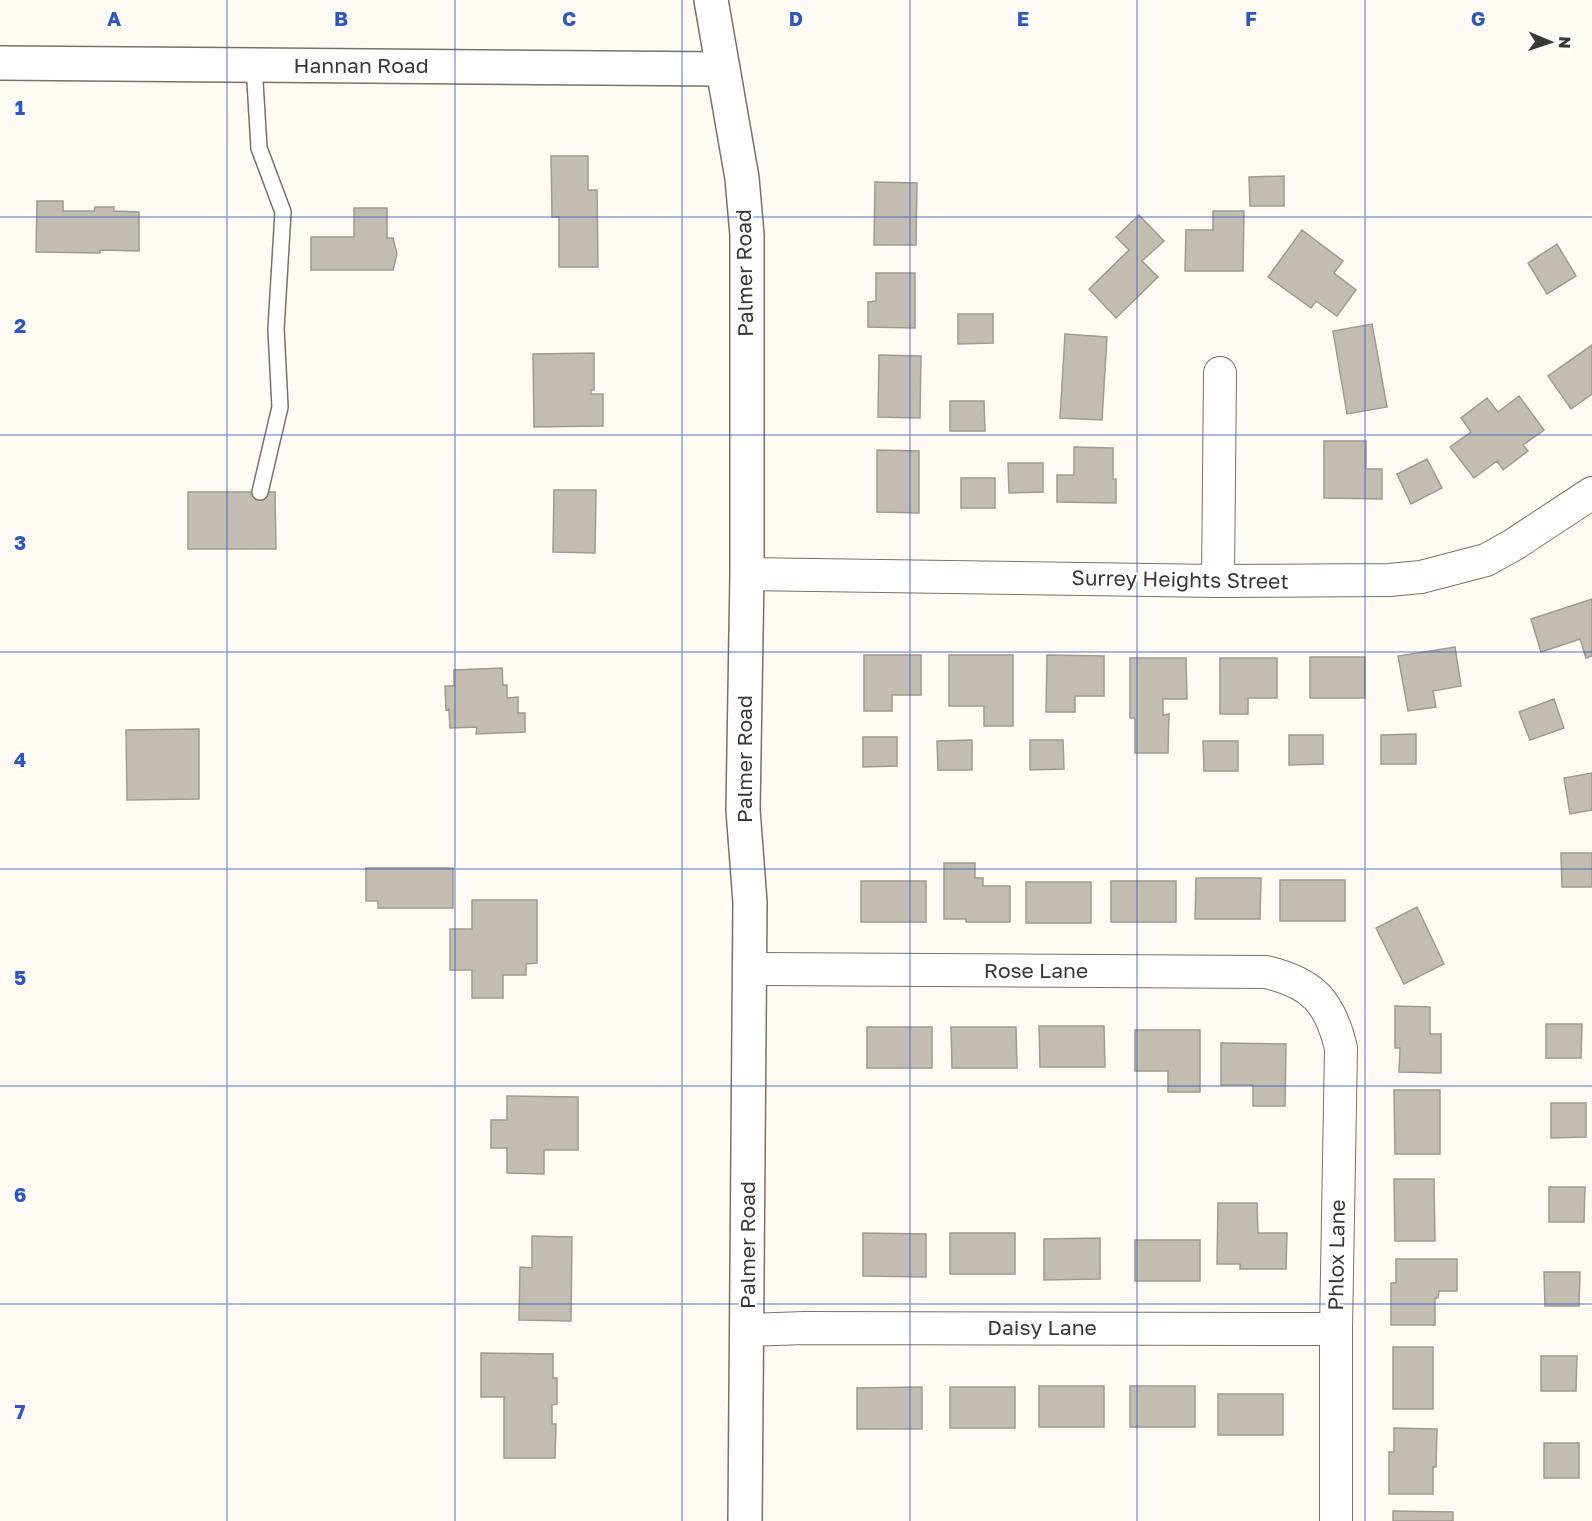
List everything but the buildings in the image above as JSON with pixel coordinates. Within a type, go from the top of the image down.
[{"type":"street","name":"Palmer Road","points":[[711,0],[742,178],[747,235],[747,574],[743,810],[750,902],[745,1521]]},
{"type":"street","name":"Hannan Road","points":[[0,63],[723,69]]},
{"type":"street","points":[[1218,581],[1220,374]]},
{"type":"street","name":"Surrey Heights Street","points":[[747,574],[1218,581],[1389,580],[1438,573],[1486,560],[1592,493]]},
{"type":"street","name":"Rose Lane","points":[[749,969],[1266,972],[1287,977],[1316,995]]},
{"type":"street","name":"Phlox Lane","points":[[1316,995],[1329,1012],[1336,1027],[1341,1048],[1336,1329],[1336,1521]]},
{"type":"street","name":"Daisy Lane","points":[[747,1330],[805,1328],[1336,1329]]},
{"type":"lane","points":[[254,65],[259,148],[283,212],[276,329],[280,407],[260,492]]}]
